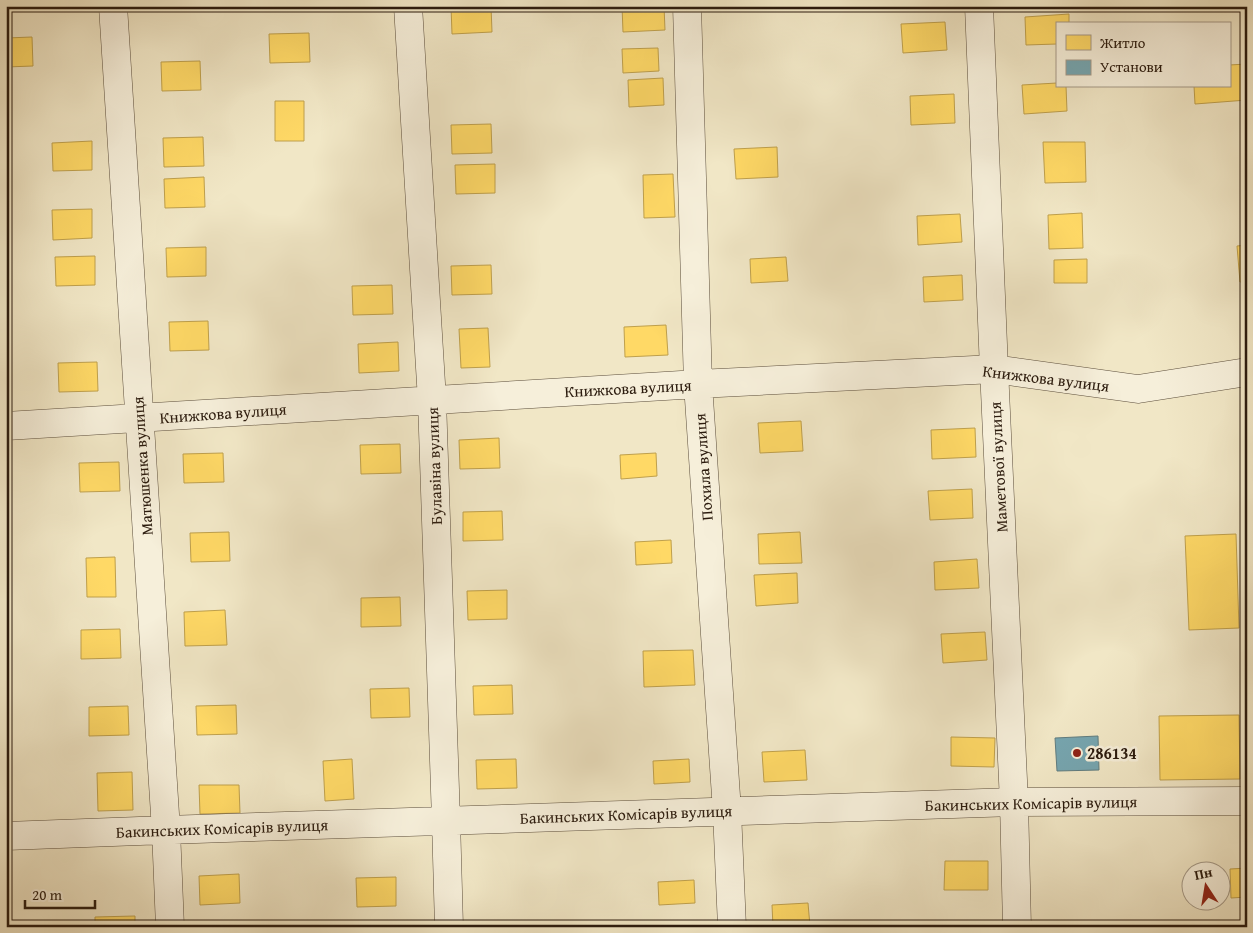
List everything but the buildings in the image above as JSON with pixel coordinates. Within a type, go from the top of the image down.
[{"type":"street","name":"Матюшенка вулиця","points":[[113,6],[166,830],[170,927]]},
{"type":"street","name":"Булавіна вулиця","points":[[408,6],[432,400],[448,927]]},
{"type":"street","name":"Похила вулиця","points":[[687,6],[698,384],[727,811],[732,927]]},
{"type":"street","name":"Маметової вулиця","points":[[979,6],[1014,802],[1016,927]]},
{"type":"street","name":"Книжкова вулиця","points":[[6,426],[698,384],[994,369],[1138,389],[1247,372]]},
{"type":"street","name":"Бакинських Комісарів вулиця","points":[[6,836],[1014,802],[1247,801]]},
{"type":"place","name":"286134","points":[[1077,753]]}]
